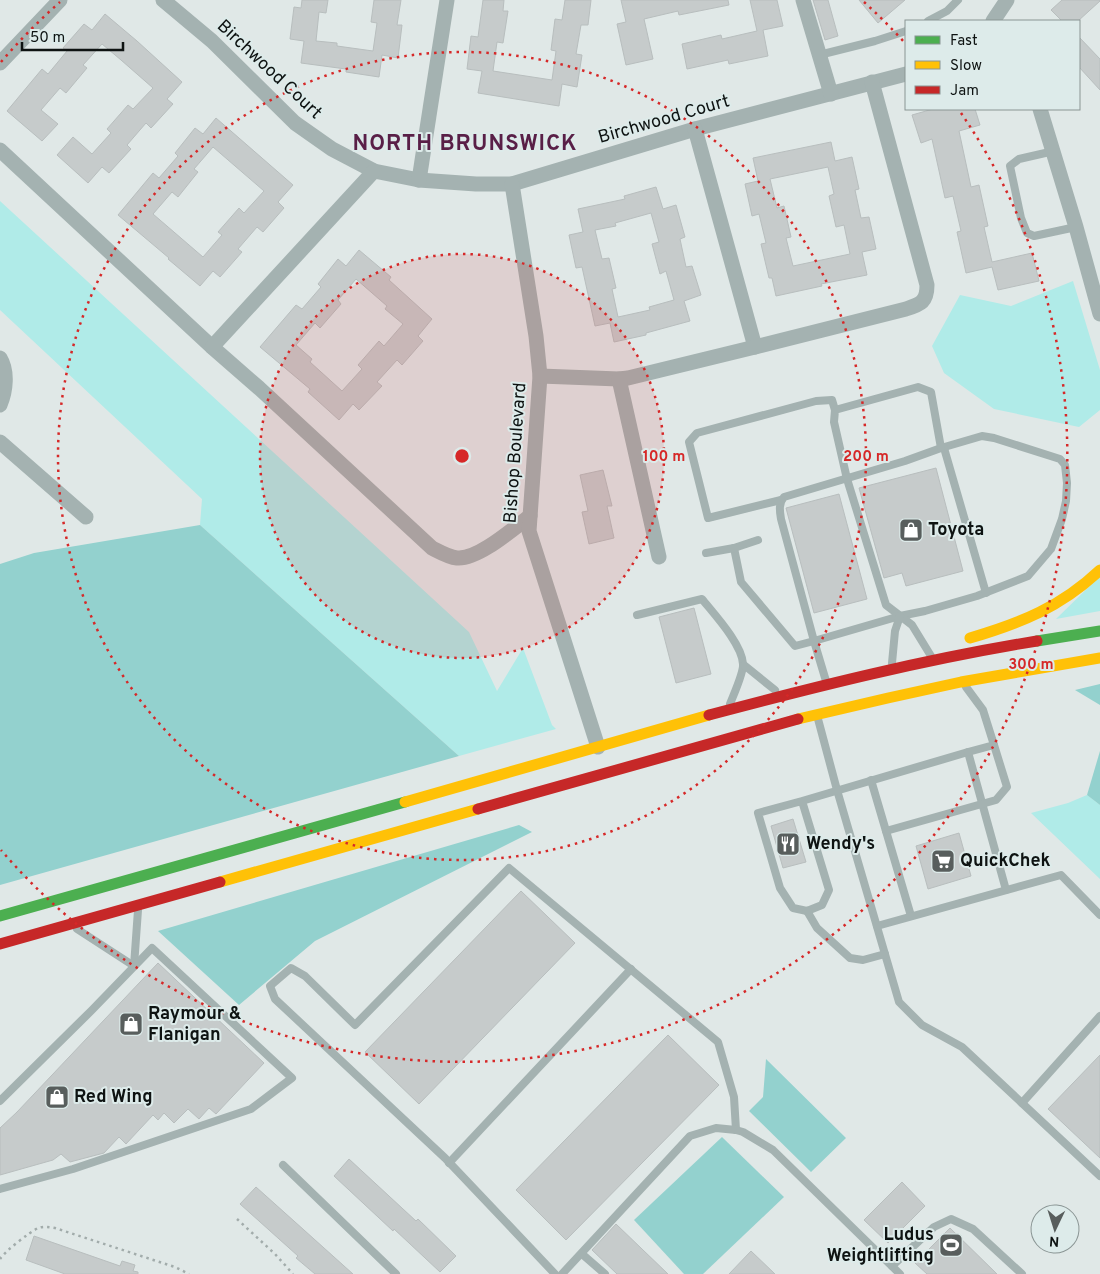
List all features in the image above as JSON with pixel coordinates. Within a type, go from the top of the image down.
[{"type":"highway","points":[[933,660],[969,638],[1018,622],[1050,607],[1084,586],[1100,570]]},
{"type":"highway","points":[[0,916],[782,696],[933,660],[1100,631]]},
{"type":"highway","points":[[0,944],[750,732],[902,694],[1100,658]]},
{"type":"highway","points":[[1005,674],[1090,671]]},
{"type":"street","points":[[0,63],[60,0]]},
{"type":"street","name":"Birchwood Court","points":[[163,0],[212,41],[295,123],[332,149],[374,171],[419,180],[476,184],[512,184],[695,129],[905,74]]},
{"type":"street","points":[[419,180],[447,0]]},
{"type":"street","points":[[803,0],[830,94]]},
{"type":"street","points":[[994,20],[1007,0]]},
{"type":"street","points":[[540,376],[619,379],[755,347],[920,304],[925,298],[927,285],[872,82]]},
{"type":"street","points":[[1040,110],[1054,151],[1100,314]]},
{"type":"street","points":[[695,129],[755,347]]},
{"type":"street","points":[[0,150],[432,548],[449,557],[461,558],[491,545],[530,516]]},
{"type":"street","points":[[212,347],[374,171]]},
{"type":"street","name":"Bishop Boulevard","points":[[512,184],[536,336],[540,376],[529,531],[598,747]]},
{"type":"street","points":[[0,358],[5,374],[5,386],[0,405]]},
{"type":"street","points":[[619,379],[659,557]]},
{"type":"street","points":[[0,442],[86,517]]},
{"type":"lane","points":[[930,20],[947,11],[958,0]]},
{"type":"lane","points":[[819,55],[875,42],[905,31]]},
{"type":"lane","points":[[1054,151],[1019,159],[1010,166],[1022,218],[1027,233],[1034,236],[1076,227]]},
{"type":"lane","points":[[835,410],[918,387],[931,392],[943,448],[986,593]]},
{"type":"lane","points":[[734,548],[741,582],[795,646],[900,616],[925,612],[978,596],[1028,576],[1051,549],[1062,519],[1067,483],[1065,465],[1060,459],[982,436],[847,479],[784,497],[781,500],[708,518],[689,442],[697,433],[816,401],[832,400],[835,410],[834,422],[847,479],[886,605],[900,616],[912,625],[933,660]]},
{"type":"lane","points":[[781,500],[781,519],[827,685]]},
{"type":"lane","points":[[706,553],[734,548],[758,540]]},
{"type":"lane","points":[[637,614],[702,599],[740,650],[744,665],[727,711]]},
{"type":"lane","points":[[891,669],[895,631],[900,616]]},
{"type":"lane","points":[[744,665],[782,696]]},
{"type":"lane","points":[[886,831],[996,800],[1007,787],[983,710],[962,682]]},
{"type":"lane","points":[[817,715],[899,1002],[922,1026],[962,1047],[1100,1176]]},
{"type":"lane","points":[[802,801],[829,890],[822,905],[807,911],[792,908],[780,888],[758,813],[994,745]]},
{"type":"lane","points":[[968,752],[1006,890]]},
{"type":"lane","points":[[871,780],[911,916]]},
{"type":"lane","points":[[555,1274],[449,1163],[276,999],[270,986],[291,968],[305,976],[355,1025],[509,868],[718,1042],[734,1097],[736,1130]]},
{"type":"lane","points":[[877,926],[1061,875],[1100,915]]},
{"type":"lane","points":[[134,966],[138,905]]},
{"type":"lane","points":[[807,911],[817,928],[850,958],[863,960],[885,954]]},
{"type":"lane","points":[[70,924],[134,966]]},
{"type":"lane","points":[[0,1101],[152,948],[292,1078],[251,1109],[73,1169],[0,1189]]},
{"type":"lane","points":[[449,1163],[631,969]]},
{"type":"lane","points":[[1022,1103],[1100,1016]]},
{"type":"lane","points":[[562,1274],[690,1136],[716,1128],[742,1132],[773,1150],[900,1274]]},
{"type":"lane","points":[[283,1165],[396,1274]]},
{"type":"lane","points":[[892,1266],[934,1227],[952,1219],[973,1229],[1022,1274]]},
{"type":"lane","points":[[582,1254],[605,1274]]},
{"type":"path","points":[[237,1219],[275,1254],[293,1274]]},
{"type":"path","points":[[0,1259],[7,1250],[36,1229],[44,1227],[55,1228],[176,1267],[189,1274]]},
{"type":"shaded area","points":[[0,201],[469,632],[497,691],[523,648],[552,725],[556,729],[459,756],[200,525],[202,499],[0,310]]},
{"type":"shaded area","points":[[1073,281],[1100,370],[1100,410],[1079,427],[994,409],[944,373],[932,346],[960,295],[1011,306]]},
{"type":"shaded area","points":[[200,525],[459,756],[0,885],[0,564],[34,553]]},
{"type":"shaded area","points":[[1100,576],[1100,611],[1056,619]]},
{"type":"shaded area","points":[[1100,684],[1100,705],[1075,690]]},
{"type":"shaded area","points":[[1100,751],[1100,805],[1087,795]]},
{"type":"shaded area","points":[[1087,795],[1100,805],[1100,879],[1031,813],[1068,803]]},
{"type":"shaded area","points":[[519,825],[532,832],[315,941],[239,1005],[158,931]]},
{"type":"shaded area","points":[[766,1059],[846,1138],[811,1172],[749,1111],[763,1097]]},
{"type":"shaded area","points":[[722,1137],[784,1197],[703,1274],[684,1274],[634,1220]]},
{"type":"building","points":[[302,0],[328,0],[326,13],[319,12],[316,41],[337,43],[337,46],[373,51],[377,23],[371,22],[374,0],[401,0],[397,25],[402,25],[398,58],[382,55],[379,77],[346,72],[346,69],[301,63],[304,41],[290,39],[294,7],[301,8]]},
{"type":"building","points":[[483,0],[504,0],[503,11],[508,11],[503,43],[497,42],[493,71],[552,80],[556,51],[551,50],[555,19],[562,20],[565,0],[591,0],[588,25],[581,25],[576,54],[582,55],[577,87],[562,84],[559,106],[478,93],[482,71],[467,69],[471,36],[478,37]]},
{"type":"building","points":[[621,0],[728,0],[729,5],[679,15],[678,11],[644,19],[653,59],[626,65],[617,24],[626,22]]},
{"type":"building","points":[[750,0],[777,0],[783,26],[763,30],[768,56],[729,64],[728,60],[687,69],[682,44],[721,35],[722,39],[757,31]]},
{"type":"building","points":[[813,0],[828,0],[838,36],[825,40]]},
{"type":"building","points":[[859,0],[905,0],[878,23]]},
{"type":"building","points":[[1062,0],[1100,0],[1079,20],[1061,20],[1051,10]]},
{"type":"building","points":[[105,14],[182,82],[167,99],[173,104],[151,128],[146,123],[127,145],[131,149],[109,173],[102,167],[88,183],[57,155],[73,137],[92,154],[111,133],[107,129],[128,105],[133,109],[153,88],[102,44],[83,65],[87,68],[66,93],[60,88],[41,110],[58,124],[42,141],[7,111],[42,69],[48,74],[67,51],[63,48],[84,24],[92,30]]},
{"type":"building","points":[[1080,38],[1100,59],[1100,90],[1080,68]]},
{"type":"building","points":[[930,110],[975,110],[980,125],[959,131],[971,187],[979,185],[988,226],[984,227],[992,262],[1032,253],[1039,281],[998,290],[992,267],[966,273],[957,232],[961,231],[953,196],[945,198],[932,139],[921,143],[912,115]]},
{"type":"building","points":[[216,118],[293,185],[278,202],[284,208],[263,232],[257,227],[238,249],[242,252],[220,277],[213,271],[200,286],[118,215],[153,173],[159,178],[178,156],[175,153],[195,128],[203,134]],"holes":[[[213,147],[264,191],[244,213],[239,208],[218,232],[222,235],[203,257],[153,214],[172,192],[178,197],[198,172],[194,169]]]},
{"type":"building","points":[[831,142],[835,161],[852,157],[859,189],[855,190],[861,218],[869,217],[876,249],[862,252],[867,275],[821,284],[822,286],[776,296],[772,278],[769,278],[761,244],[766,243],[759,214],[752,216],[745,184],[758,181],[753,158]],"holes":[[[828,167],[834,194],[829,196],[836,227],[844,225],[850,254],[793,266],[786,238],[791,237],[784,206],[777,208],[770,179]]]},
{"type":"building","points":[[656,187],[663,209],[676,205],[685,237],[680,239],[686,267],[692,266],[701,295],[684,301],[690,321],[646,333],[646,335],[614,342],[610,323],[595,326],[582,267],[576,268],[569,235],[583,232],[578,209],[625,199],[624,196]],"holes":[[[651,213],[659,242],[652,244],[660,274],[666,271],[674,300],[649,307],[650,310],[618,317],[612,289],[616,288],[609,258],[602,259],[595,230],[616,226],[615,223]]]},
{"type":"building","points":[[359,250],[391,277],[389,280],[432,319],[418,336],[423,341],[402,365],[397,360],[377,382],[382,386],[359,410],[353,404],[339,420],[308,392],[310,389],[260,347],[296,305],[302,309],[321,287],[318,284],[338,259],[346,266]],"holes":[[[356,279],[387,306],[385,309],[403,324],[384,346],[379,341],[358,365],[362,369],[342,391],[310,362],[312,359],[296,345],[315,323],[320,328],[341,304],[338,300]]]},
{"type":"building","name":"Toyota","points":[[936,468],[963,571],[906,586],[902,573],[884,578],[859,488]]},
{"type":"building","points":[[603,470],[612,506],[607,506],[614,538],[589,544],[582,512],[588,511],[580,475]]},
{"type":"building","points":[[839,494],[867,599],[814,613],[786,508]]},
{"type":"building","points":[[694,608],[711,674],[676,683],[659,617]]},
{"type":"building","name":"Wendy's","points":[[793,819],[806,862],[783,868],[771,826]]},
{"type":"building","name":"QuickChek","points":[[959,833],[971,876],[928,889],[916,846]]},
{"type":"building","points":[[521,891],[575,943],[419,1104],[365,1052]]},
{"type":"building","points":[[158,963],[264,1063],[216,1114],[209,1108],[199,1119],[188,1109],[174,1123],[164,1113],[158,1120],[153,1115],[126,1144],[119,1137],[104,1153],[70,1162],[61,1154],[53,1160],[0,1175],[0,1128]]},
{"type":"building","points":[[668,1035],[719,1085],[566,1240],[516,1190]]},
{"type":"building","points":[[1100,1055],[1100,1158],[1048,1109]]},
{"type":"building","points":[[349,1159],[416,1221],[418,1219],[456,1256],[440,1272],[334,1176]]},
{"type":"building","points":[[902,1182],[925,1206],[888,1243],[864,1220]]},
{"type":"building","points":[[256,1187],[353,1274],[315,1274],[296,1258],[298,1256],[240,1204]]},
{"type":"building","points":[[616,1224],[668,1274],[617,1274],[592,1250]]},
{"type":"building","name":"Ludus Weightlifting","points":[[950,1228],[997,1274],[927,1274],[915,1263]]},
{"type":"building","points":[[34,1236],[120,1266],[122,1261],[135,1265],[133,1271],[138,1272],[138,1274],[65,1274],[26,1260]]},
{"type":"building","points":[[751,1251],[775,1274],[729,1274]]},
{"type":"traffic: fast","points":[[1037,641],[1100,631]]},
{"type":"traffic: fast","points":[[0,916],[405,802]]},
{"type":"traffic: slow","points":[[970,638],[1023,620],[1040,612],[1070,594],[1100,570]]},
{"type":"traffic: slow","points":[[798,719],[961,682],[1100,658]]},
{"type":"traffic: slow","points":[[405,802],[709,715]]},
{"type":"traffic: slow","points":[[220,882],[478,809]]},
{"type":"traffic: jam","points":[[709,715],[872,674],[954,656],[1037,641]]},
{"type":"traffic: jam","points":[[478,809],[798,719]]},
{"type":"traffic: jam","points":[[0,944],[220,882]]},
{"type":"place","name":"Toyota","points":[[911,530]]},
{"type":"place","name":"Wendy's","points":[[788,844]]},
{"type":"place","name":"QuickChek","points":[[943,861]]},
{"type":"place","name":"Raymour & Flanigan","points":[[131,1024]]},
{"type":"place","name":"Red Wing","points":[[57,1097]]},
{"type":"place","name":"Ludus Weightlifting","points":[[951,1245]]},
{"type":"district","name":"NORTH BRUNSWICK","points":[[465,144]]}]
